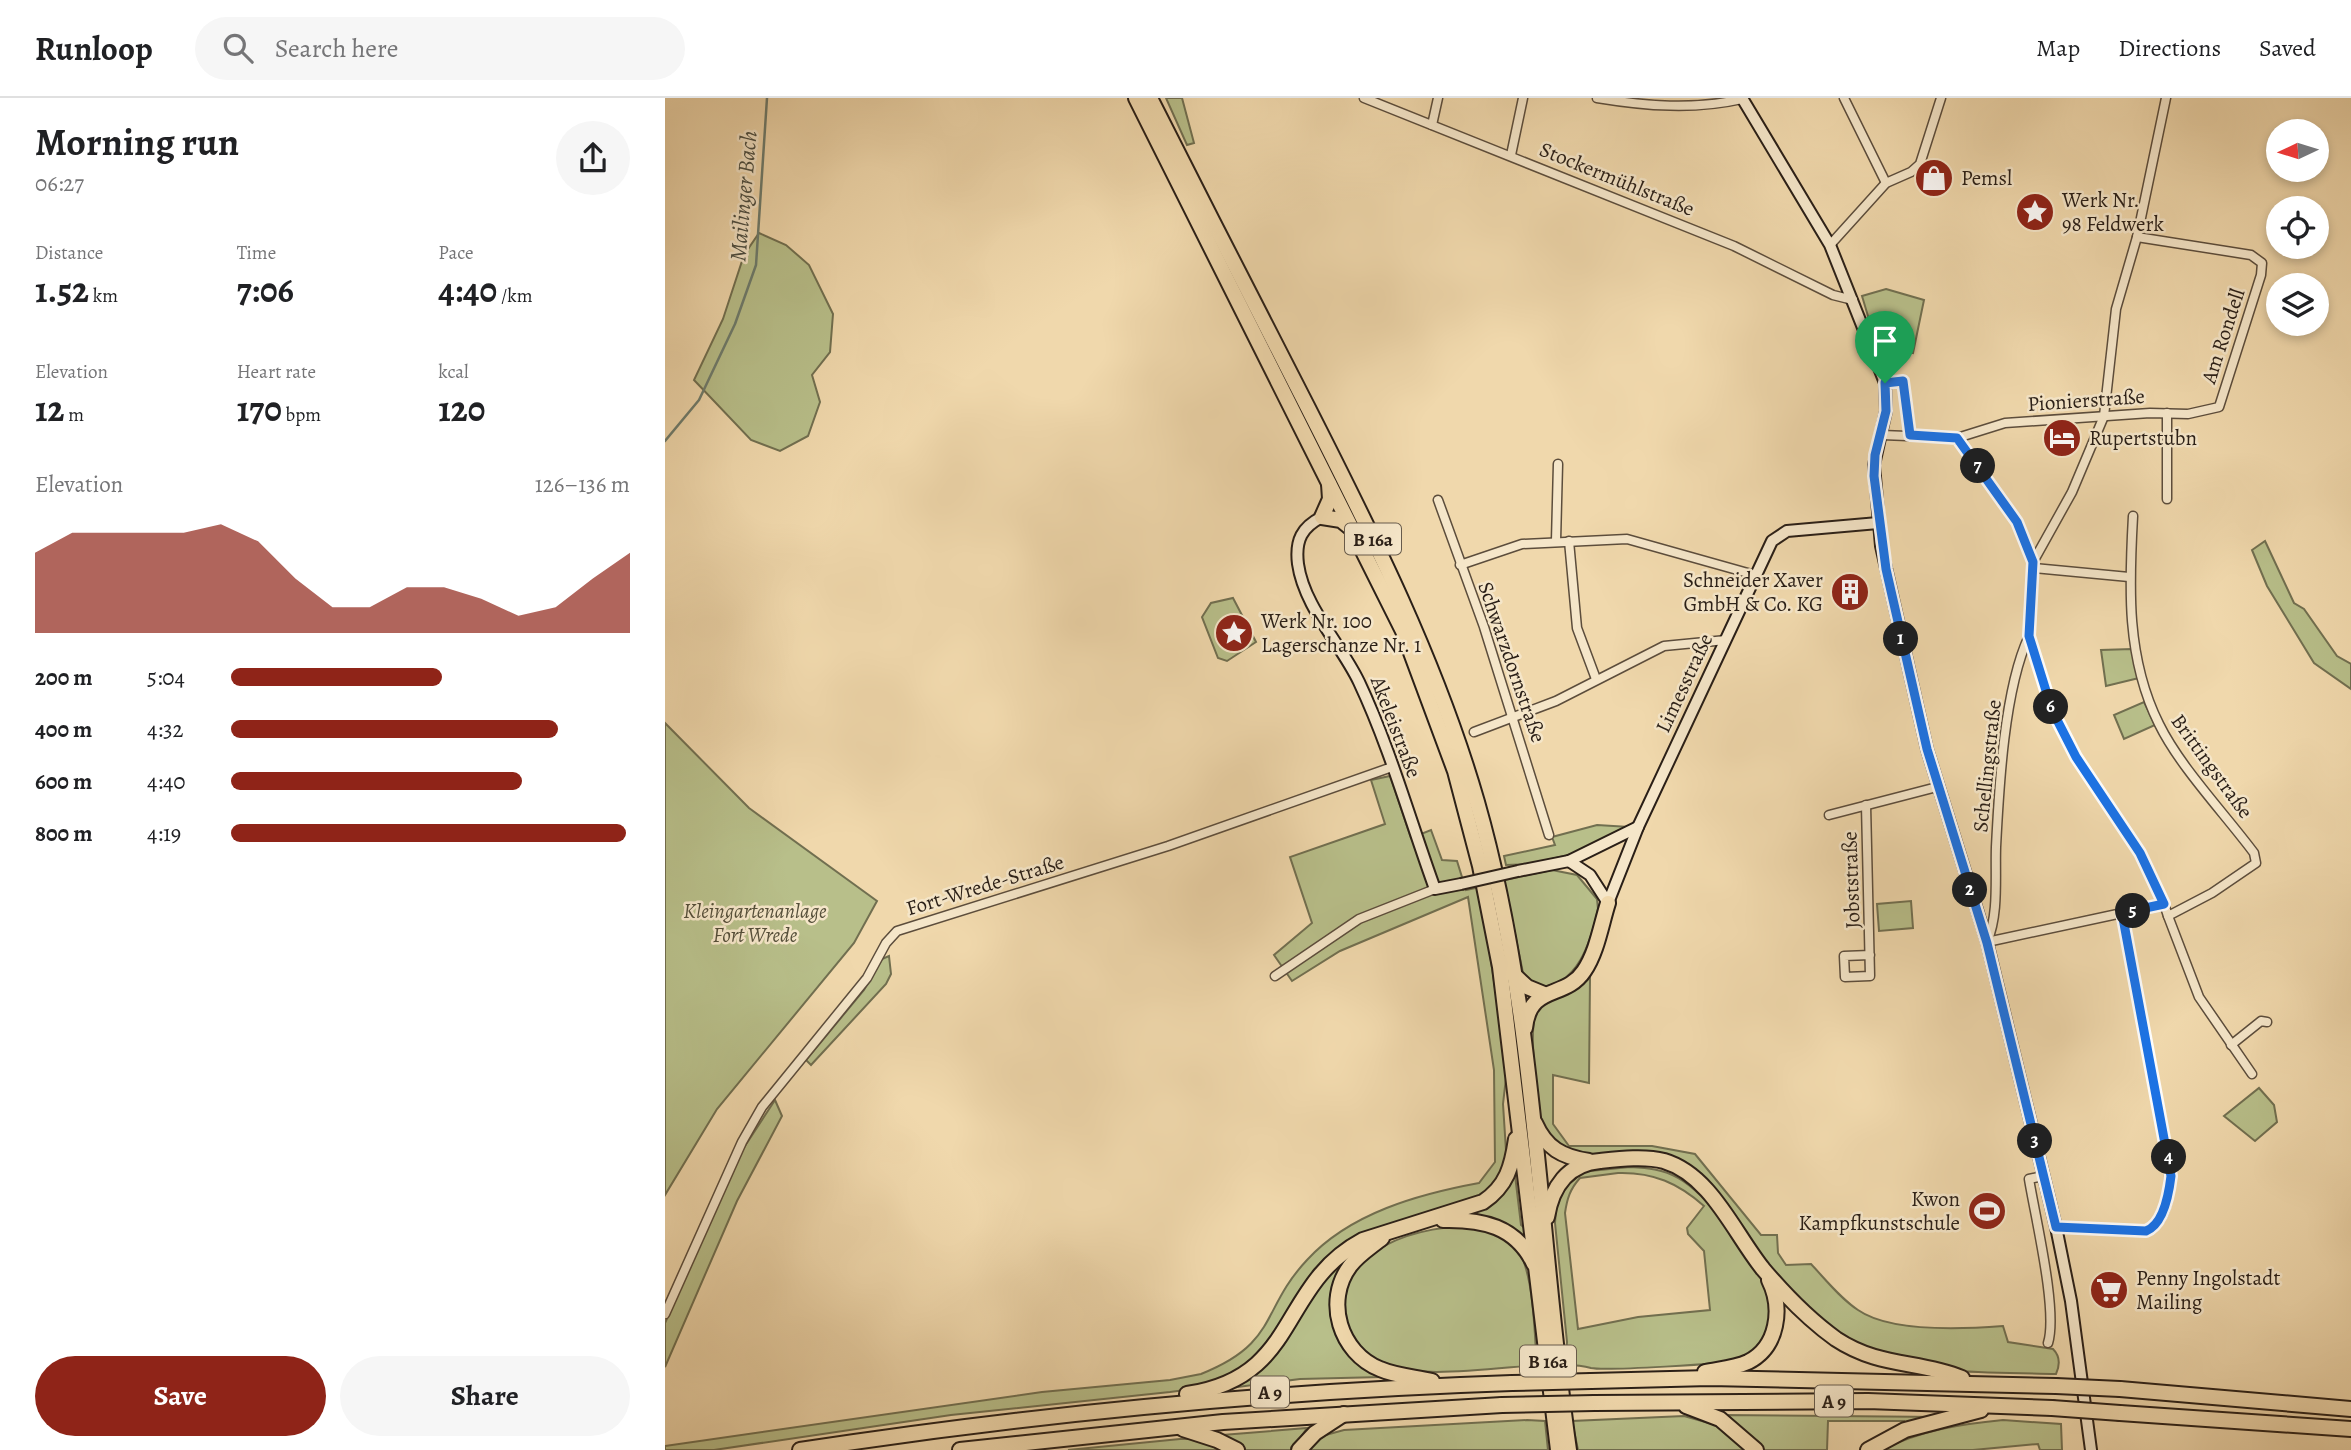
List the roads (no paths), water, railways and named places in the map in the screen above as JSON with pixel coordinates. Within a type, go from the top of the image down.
[{"type":"highway","name":"B 16a","points":[[1136,98],[1355,532],[1424,680],[1455,771],[1488,903],[1545,1232],[1569,1450]]},
{"type":"highway","name":"B 16a","points":[[1150,98],[1350,491],[1438,683],[1477,802],[1493,862],[1513,974],[1523,1050],[1525,1118],[1538,1271],[1558,1450]]},
{"type":"highway","points":[[1160,98],[1199,195]]},
{"type":"highway","points":[[1329,480],[1330,499],[1322,517],[1341,520],[1355,532]]},
{"type":"highway","points":[[1523,1050],[1527,1012],[1543,994],[1566,986],[1584,971],[1592,957],[1608,903]]},
{"type":"highway","points":[[1513,974],[1527,987],[1543,994]]},
{"type":"highway","name":"A 9","points":[[1525,1118],[1557,1152],[1592,1161],[1657,1160],[1682,1170],[1708,1192],[1764,1270],[1798,1308],[1849,1346],[1889,1363],[1947,1372],[1962,1378]]},
{"type":"highway","name":"A 9","points":[[1100,1412],[1208,1391],[1236,1382],[1280,1338],[1320,1273],[1348,1248],[1483,1202],[1496,1194],[1510,1172],[1525,1118]]},
{"type":"highway","name":"A 9","points":[[1545,1232],[1549,1203],[1556,1184],[1575,1168],[1592,1161]]},
{"type":"highway","name":"A 9","points":[[1431,1220],[1486,1223],[1507,1231],[1524,1245],[1538,1271]]},
{"type":"highway","name":"A 9","points":[[1385,1235],[1361,1254],[1341,1282],[1336,1302],[1338,1321],[1354,1352],[1373,1366],[1441,1382]]},
{"type":"highway","name":"A 9","points":[[1691,1374],[1750,1361],[1765,1346],[1775,1330],[1777,1313],[1772,1286],[1764,1270]]},
{"type":"highway","name":"A 9","points":[[1160,1401],[1441,1382],[1691,1374],[1962,1378],[1992,1383]]},
{"type":"highway","name":"A 9","points":[[1591,1378],[2056,1385],[2351,1409]]},
{"type":"highway","name":"A 9","points":[[800,1450],[963,1427],[1100,1412],[1285,1395],[1512,1380]]},
{"type":"highway","name":"A 9","points":[[960,1450],[1175,1427],[1344,1414],[1594,1403],[1856,1401],[2053,1408],[2351,1429]]},
{"type":"highway","name":"A 9","points":[[1667,1402],[1703,1410],[1720,1419],[1756,1450]]},
{"type":"highway","name":"A 9","points":[[1868,1450],[1905,1430],[2000,1406]]},
{"type":"highway","points":[[1299,1450],[1315,1433],[1344,1414]]},
{"type":"highway","name":"A 9","points":[[1175,1427],[1217,1440],[1237,1450]]},
{"type":"street","name":"Stockermühlstraße","points":[[1364,98],[1734,246],[1833,295],[1853,300]]},
{"type":"street","points":[[1432,125],[1438,98]]},
{"type":"street","points":[[1511,155],[1523,98]]},
{"type":"street","points":[[1597,98],[1646,105],[1695,106],[1742,99],[1830,245],[1885,383],[1887,402],[1874,466],[1878,523],[1897,618],[1937,787],[1987,943],[2056,1227],[2071,1301],[2091,1450]]},
{"type":"street","points":[[1844,98],[1886,183]]},
{"type":"street","points":[[1830,245],[1886,183],[1911,172],[1920,164],[1941,98]]},
{"type":"street","points":[[2033,565],[2072,492],[2104,416],[2116,309],[2137,237],[2166,98]]},
{"type":"street","name":"Am Rondell","points":[[2137,237],[2251,255],[2262,263],[2261,275],[2218,407]]},
{"type":"street","points":[[1885,383],[1903,381],[1910,435]]},
{"type":"street","name":"Pionierstraße","points":[[1957,438],[2005,423],[2198,413],[2218,407]]},
{"type":"street","points":[[2167,499],[2168,413]]},
{"type":"street","points":[[1882,435],[1957,438],[2017,522],[2033,565],[2029,636],[2052,710],[2076,757],[2140,853],[2164,904],[2188,976],[2212,1020],[2252,1074]]},
{"type":"street","points":[[1556,541],[1558,464]]},
{"type":"street","name":"Schwarzdornstraße","points":[[1438,500],[1484,627],[1549,835]]},
{"type":"street","name":"Brittingstraße","points":[[2133,516],[2129,577],[2130,623],[2154,714],[2168,739],[2257,860],[2253,866],[2168,916]]},
{"type":"street","name":"Akeleistraße","points":[[1322,517],[1303,529],[1298,566],[1319,613],[1358,679],[1435,888]]},
{"type":"street","name":"Limesstraße","points":[[1608,903],[1638,827],[1769,546],[1781,533],[1878,523]]},
{"type":"street","points":[[1460,565],[1522,544],[1556,541],[1641,541],[1755,575]]},
{"type":"street","points":[[1569,541],[1577,628],[1596,679]]},
{"type":"street","points":[[2033,565],[2129,577]]},
{"type":"street","name":"Schellingstraße","points":[[1987,943],[1993,921],[2004,760],[2018,667],[2029,636]]},
{"type":"street","points":[[1474,732],[1513,719],[1664,646],[1725,640]]},
{"type":"street","points":[[2018,667],[2037,668]]},
{"type":"street","name":"Fort-Wrede-Straße","points":[[665,1314],[742,1142],[762,1107],[859,988],[897,931],[1168,846],[1392,767]]},
{"type":"street","points":[[1829,815],[1937,787]]},
{"type":"street","name":"Jobststraße","points":[[1866,805],[1870,955]]},
{"type":"street","points":[[1275,976],[1359,919],[1435,888],[1569,862],[1638,827]]},
{"type":"street","points":[[1569,862],[1590,875],[1608,903]]},
{"type":"street","points":[[1987,943],[2164,904]]},
{"type":"street","points":[[2056,1227],[2146,1231],[2156,1224],[2170,1186],[2169,1158],[2122,913]]},
{"type":"street","points":[[2231,1045],[2261,1021],[2267,1022]]},
{"type":"street","points":[[2043,1176],[2029,1179],[2049,1305],[2051,1334],[2048,1343]]},
{"type":"waterway","name":"Mailinger Bach","points":[[665,441],[699,400],[735,324],[756,265],[767,98]]},
{"type":"place","name":"Pemsl","points":[[1934,178]]},
{"type":"place","name":"Werk Nr. 98 Feldwerk","points":[[2035,212]]},
{"type":"place","name":"Rupertstubn","points":[[2062,438]]},
{"type":"place","name":"Schneider Xaver GmbH & Co. KG","points":[[1850,592]]},
{"type":"place","name":"Werk Nr. 100 Lagerschanze Nr. 1","points":[[1234,633]]},
{"type":"place","name":"Kwon Kampfkunstschule","points":[[1987,1211]]},
{"type":"place","name":"Penny Ingolstadt Mailing","points":[[2109,1290]]},
{"type":"park label","name":"Kleingartenanlage Fort Wrede","points":[[755,923]]}]
